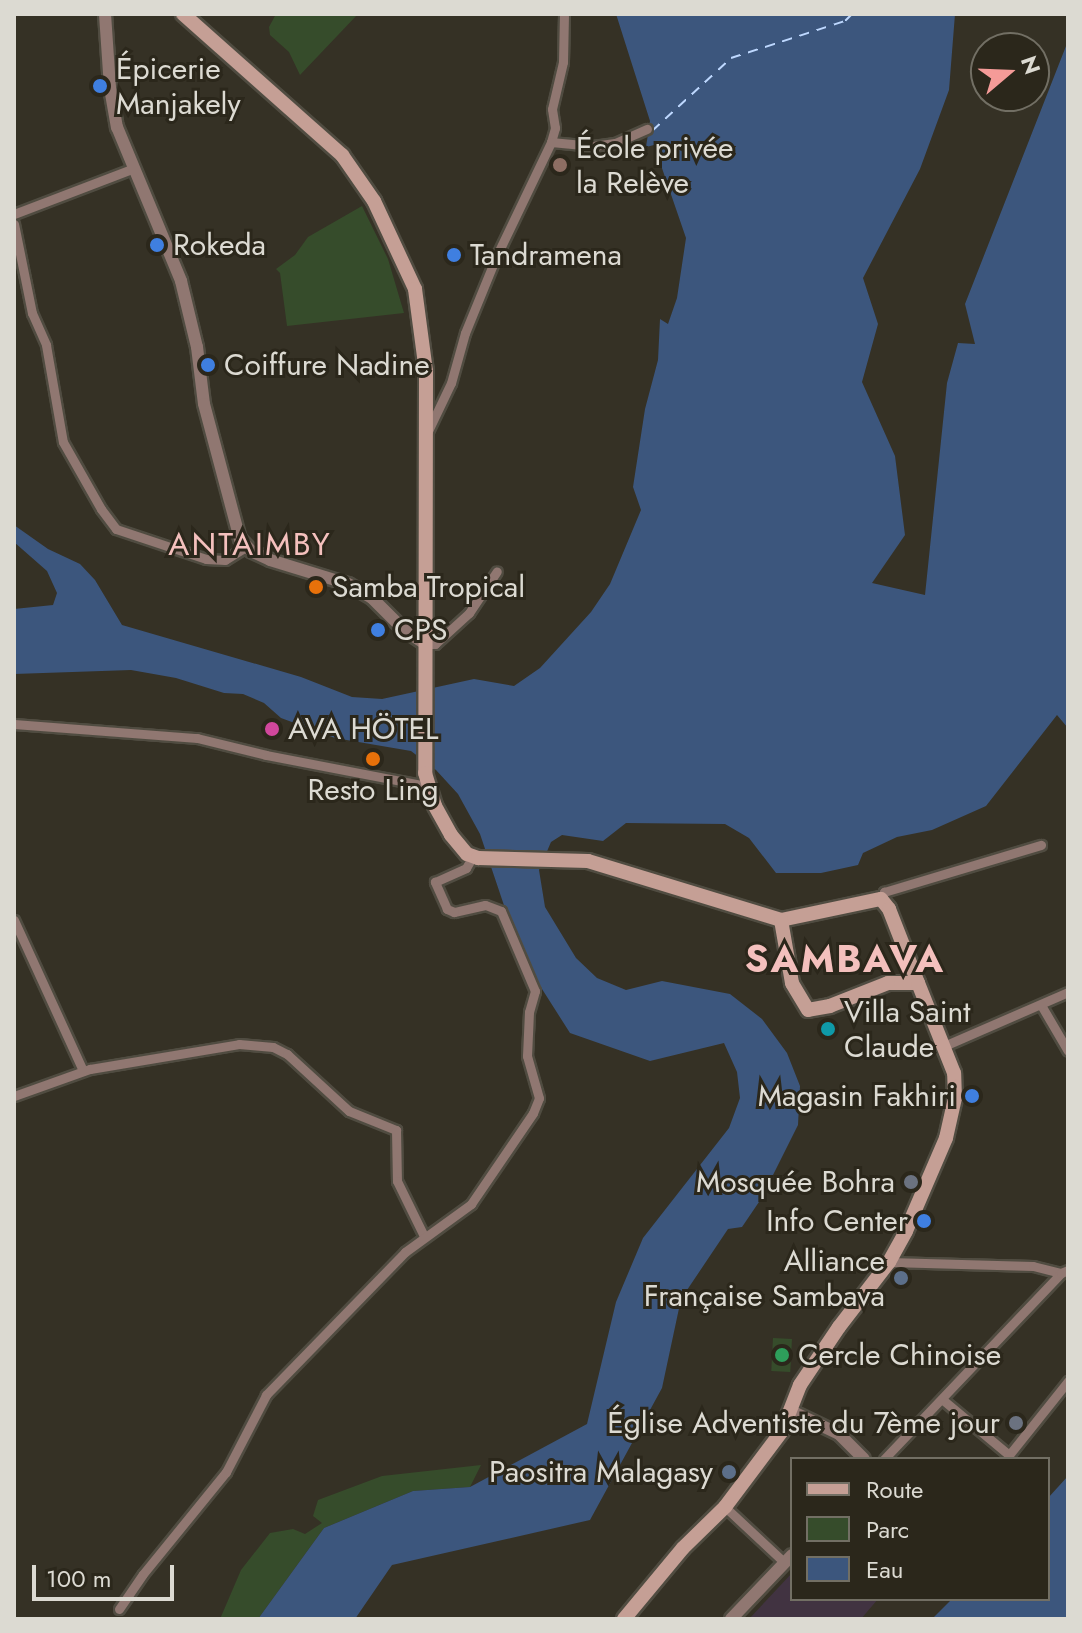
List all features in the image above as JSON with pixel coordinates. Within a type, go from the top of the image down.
[{"type":"main road","points":[[183,14],[342,155],[374,201],[415,289],[426,371],[426,780],[451,835],[476,857],[553,860],[614,867],[781,920],[881,899],[889,909],[954,1073],[953,1119],[889,1262],[820,1353],[800,1385],[782,1431],[725,1507],[683,1548],[624,1619]]},
{"type":"main road","points":[[781,920],[792,983],[808,1010],[830,1006],[888,983],[918,983]]},
{"type":"street","points":[[105,14],[110,88],[117,127],[181,281],[197,347],[204,404],[236,530],[246,547],[270,560],[348,584],[372,598],[403,629],[425,644],[435,644],[469,613],[497,571]]},
{"type":"street","points":[[426,435],[451,383],[465,333],[496,257],[551,142],[555,128],[552,109],[563,62],[564,14]]},
{"type":"street","points":[[551,142],[593,146],[615,143],[647,129]]},
{"type":"street","points":[[14,214],[132,169]]},
{"type":"street","points":[[14,224],[32,313],[46,345],[63,442],[101,509],[116,529],[206,559],[225,560],[246,547]]},
{"type":"street","points":[[14,724],[197,738],[266,755],[426,780]]},
{"type":"street","points":[[881,899],[884,892],[895,888],[1041,845]]},
{"type":"street","points":[[119,1609],[143,1574],[226,1472],[274,1386],[424,1236],[471,1204],[513,1146],[539,1098],[527,1056],[529,1012],[535,991],[501,911],[485,905],[454,912],[447,909],[435,882],[466,868],[476,857]]},
{"type":"street","points":[[14,920],[83,1071]]},
{"type":"street","points":[[944,1046],[1068,992]]},
{"type":"street","points":[[1041,1005],[1068,1051]]},
{"type":"street","points":[[14,1096],[83,1071],[239,1044],[273,1047],[287,1054],[349,1111],[396,1130],[397,1181],[424,1236]]},
{"type":"street","points":[[889,1262],[1033,1266],[1064,1272]]},
{"type":"street","points":[[886,1457],[1064,1272]]},
{"type":"street","points":[[943,1400],[1009,1455],[1068,1381]]},
{"type":"street","points":[[791,1411],[839,1434],[862,1457]]},
{"type":"street","points":[[725,1507],[788,1559],[731,1619]]},
{"type":"shaded area","points":[[790,1575],[790,1601],[876,1601],[861,1619],[749,1619]]},
{"type":"green space","points":[[276,14],[358,14],[300,75],[289,52],[270,35],[269,27]]},
{"type":"green space","points":[[362,206],[388,259],[404,313],[287,326],[280,273],[276,269],[295,255],[308,237]]},
{"type":"green space","name":"Cercle Chinoise","points":[[773,1338],[792,1339],[790,1372],[771,1371]]},
{"type":"green space","points":[[481,1465],[470,1487],[413,1491],[324,1528],[258,1619],[220,1619],[241,1570],[270,1533],[293,1529],[305,1534],[322,1523],[313,1516],[318,1500],[382,1476]]},
{"type":"water","points":[[616,14],[955,14],[949,90],[920,169],[863,278],[878,324],[862,382],[895,456],[905,535],[872,583],[925,595],[947,383],[958,343],[975,344],[965,304],[1040,112],[1050,112],[1050,87],[1068,41],[1068,728],[1057,715],[986,806],[932,830],[897,837],[863,853],[858,865],[821,873],[776,873],[749,838],[725,824],[626,823],[603,841],[562,835],[551,842],[539,870],[545,907],[576,958],[597,978],[626,990],[662,981],[730,994],[762,1019],[787,1053],[800,1086],[798,1125],[761,1199],[742,1227],[728,1229],[681,1299],[662,1388],[590,1520],[392,1565],[355,1619],[258,1619],[324,1528],[413,1491],[470,1487],[587,1424],[616,1302],[643,1238],[729,1128],[740,1098],[737,1072],[724,1043],[650,1061],[570,1033],[521,956],[480,834],[458,794],[436,770],[411,751],[335,738],[281,718],[264,703],[243,694],[224,693],[176,678],[131,670],[14,674],[14,609],[53,605],[57,593],[47,571],[14,542],[14,525],[48,549],[80,564],[95,580],[122,625],[301,677],[352,697],[382,699],[474,679],[514,686],[540,668],[591,612],[610,584],[641,510],[633,487],[645,409],[658,360],[660,319],[668,324],[677,298],[686,238],[654,145],[646,147],[650,121]]},
{"type":"water","points":[[1068,1476],[1068,1619],[932,1619],[950,1601],[1050,1601],[1050,1496]]},
{"type":"ferry route","points":[[652,131],[731,58],[845,21],[852,14]]},
{"type":"place","name":"Épicerie Manjakely","points":[[100,86]]},
{"type":"place","name":"École privée la Relève","points":[[560,165]]},
{"type":"place","name":"Rokeda","points":[[157,245]]},
{"type":"place","name":"Tandramena","points":[[454,255]]},
{"type":"place","name":"Coiffure Nadine","points":[[208,365]]},
{"type":"place","name":"Samba Tropical","points":[[316,587]]},
{"type":"place","name":"CPS","points":[[378,630]]},
{"type":"place","name":"AVA HÖTEL","points":[[272,729]]},
{"type":"place","name":"Resto Ling","points":[[373,759]]},
{"type":"place","name":"Villa Saint Claude","points":[[828,1029]]},
{"type":"place","name":"Magasin Fakhiri","points":[[972,1096]]},
{"type":"place","name":"Mosquée Bohra","points":[[911,1182]]},
{"type":"place","name":"Info Center","points":[[924,1221]]},
{"type":"place","name":"Alliance Française Sambava","points":[[901,1278]]},
{"type":"place","name":"Cercle Chinoise","points":[[782,1355]]},
{"type":"place","name":"Église Adventiste du 7ème jour","points":[[1016,1423]]},
{"type":"place","name":"Paositra Malagasy","points":[[729,1472]]},
{"type":"district","name":"ANTAIMBY","points":[[250,544]]},
{"type":"district","name":"SAMBAVA","points":[[845,959]]}]
